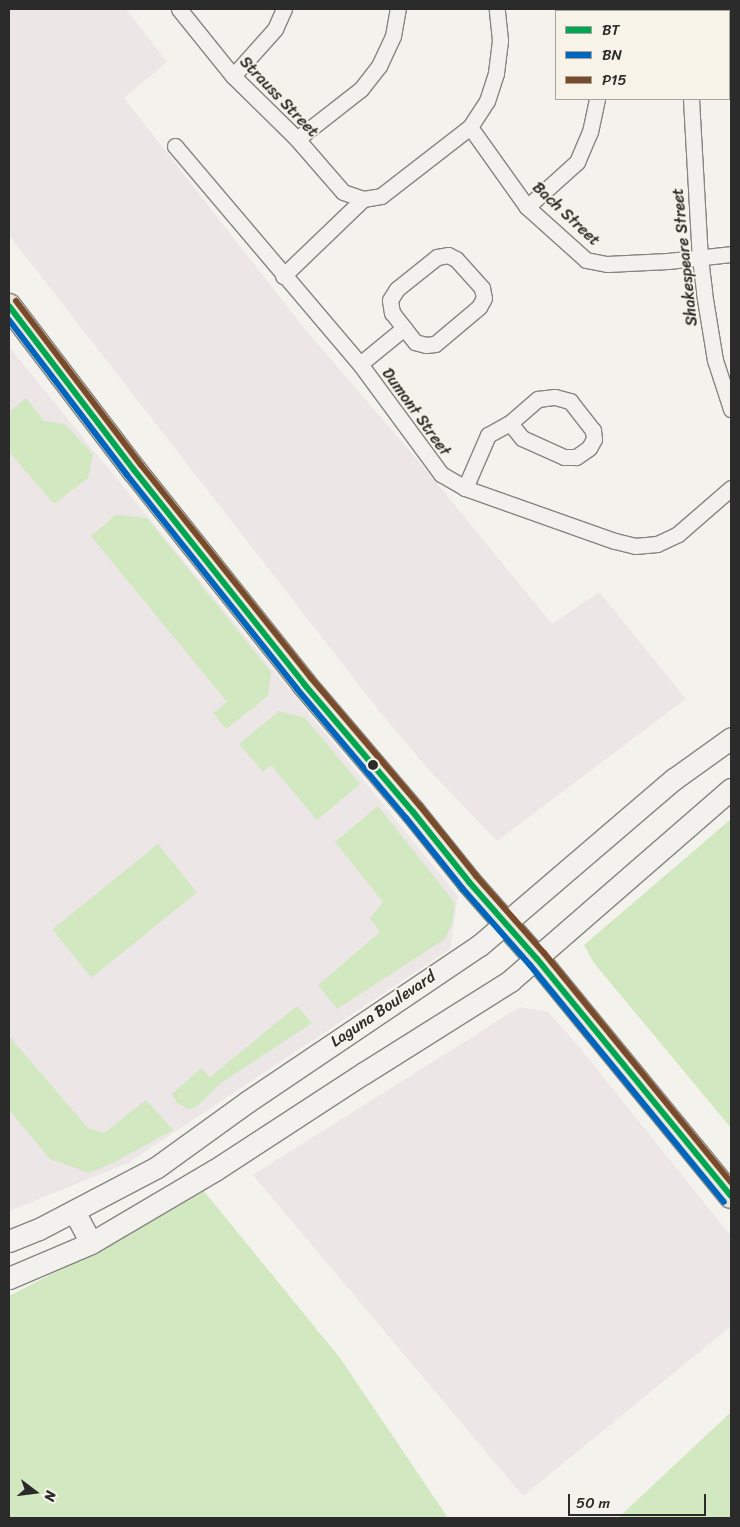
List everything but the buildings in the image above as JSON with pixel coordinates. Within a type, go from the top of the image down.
[{"type":"main road","points":[[9,306],[134,470],[304,684],[413,812],[469,882],[506,922],[731,1196]]},
{"type":"main road","name":"Laguna Boulevard","points":[[9,1241],[74,1211],[157,1167],[247,1102],[480,945],[674,779],[731,738]]},
{"type":"main road","points":[[9,1278],[91,1243],[215,1170],[510,981],[537,960],[731,789]]},
{"type":"main road","points":[[74,1211],[91,1243]]},
{"type":"street","name":"Strauss Street","points":[[179,9],[233,76],[297,139],[343,192],[363,199]]},
{"type":"street","points":[[233,76],[275,29],[284,9]]},
{"type":"street","points":[[297,139],[361,88],[379,66],[393,36],[398,9]]},
{"type":"street","points":[[284,276],[363,199],[381,196],[470,127],[487,101],[496,73],[500,40],[497,9]]},
{"type":"street","points":[[527,207],[577,162],[590,132],[597,100]]},
{"type":"street","name":"Shakespeare Street","points":[[691,100],[700,258],[715,360],[731,409]]},
{"type":"street","name":"Bach Street","points":[[470,127],[527,207],[586,260],[607,264],[731,254]]},
{"type":"street","name":"Dumont Street","points":[[175,146],[360,364],[441,474],[466,488],[615,541],[635,546],[656,544],[678,534],[731,488]]},
{"type":"street","points":[[448,255],[456,259],[482,288],[484,298],[479,308],[435,344],[426,345],[415,342],[404,328],[392,313],[390,300],[397,290],[438,257],[448,255]]},
{"type":"street","points":[[360,364],[404,328]]},
{"type":"street","points":[[466,488],[488,435],[510,423],[538,399],[555,396],[570,402],[593,430],[594,439],[589,448],[576,457],[564,458],[522,438],[510,423]]},
{"type":"shaded area","points":[[9,9],[126,9],[167,62],[124,98],[304,328],[426,470],[552,624],[599,592],[686,699],[497,841],[428,769],[380,712],[9,235]]},
{"type":"shaded area","points":[[9,347],[458,896],[450,949],[128,1163],[9,1211]]},
{"type":"shaded area","points":[[520,1007],[548,1012],[575,1042],[731,1236],[731,1326],[523,1496],[253,1175]]},
{"type":"green space","points":[[26,398],[44,421],[65,424],[93,454],[88,478],[54,504],[9,452],[9,412]]},
{"type":"green space","points":[[116,515],[147,518],[271,672],[268,696],[226,729],[213,713],[227,702],[91,536]]},
{"type":"green space","points":[[279,711],[305,718],[360,784],[317,820],[271,765],[263,772],[239,744]]},
{"type":"green space","points":[[378,806],[455,903],[452,924],[445,939],[337,1009],[318,985],[380,932],[370,918],[383,902],[335,842]]},
{"type":"green space","points":[[731,819],[731,1128],[594,963],[584,945]]},
{"type":"green space","points":[[158,844],[197,892],[91,978],[52,930]]},
{"type":"green space","points":[[297,1006],[312,1023],[221,1083],[196,1107],[188,1109],[177,1103],[172,1094],[201,1068],[210,1077]]},
{"type":"green space","points":[[9,1036],[88,1128],[104,1133],[146,1100],[173,1130],[115,1162],[89,1173],[50,1159],[9,1110]]},
{"type":"green space","points":[[203,1190],[340,1358],[448,1518],[9,1518],[9,1296],[137,1230]]},
{"type":"green space","points":[[731,1412],[731,1518],[618,1518]]},
{"type":"transit line","name":"P15","points":[[16,301],[141,465],[311,678],[420,806],[476,876],[544,953],[731,1182]]},
{"type":"transit line","name":"BT","points":[[9,306],[134,470],[304,684],[413,812],[469,882],[537,959],[731,1196]]},
{"type":"transit line","name":"BN","points":[[9,320],[127,475],[297,689],[406,818],[462,888],[530,965],[724,1202]]}]
